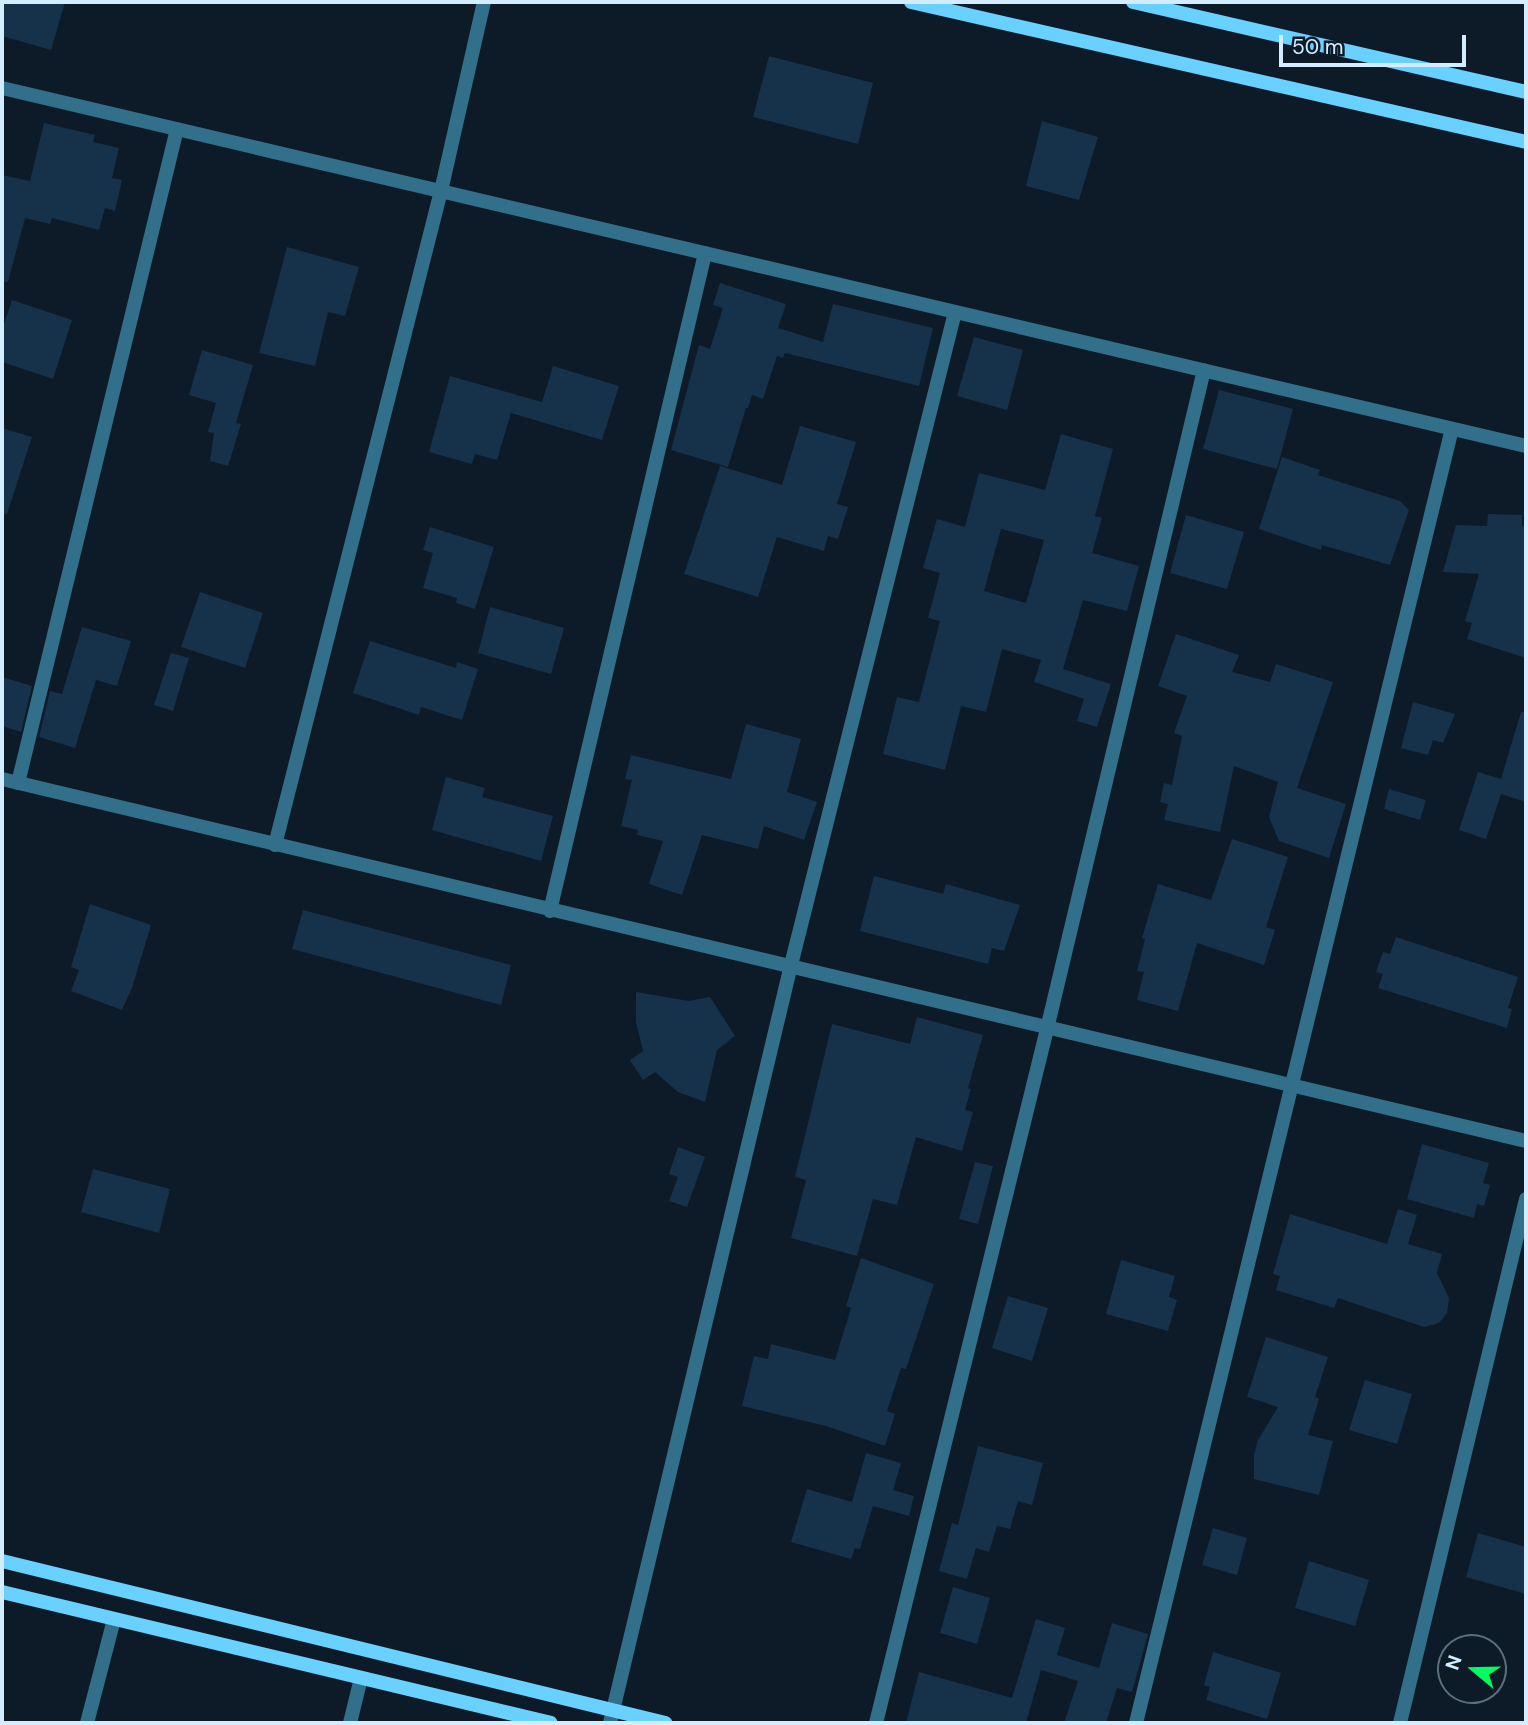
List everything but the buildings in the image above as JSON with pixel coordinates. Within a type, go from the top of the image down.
[{"type":"main road","points":[[911,2],[1526,142]]},
{"type":"main road","points":[[1133,2],[1526,92]]},
{"type":"main road","points":[[2,1561],[611,1717],[665,1723]]},
{"type":"main road","points":[[2,1592],[551,1723]]},
{"type":"street","points":[[275,845],[441,191],[484,2]]},
{"type":"street","points":[[2,88],[1526,446]]},
{"type":"street","points":[[18,783],[177,129]]},
{"type":"street","points":[[551,911],[705,253]]},
{"type":"street","points":[[611,1717],[790,969],[955,312]]},
{"type":"street","points":[[876,1723],[1047,1029],[1204,370]]},
{"type":"street","points":[[1136,1723],[1452,429]]},
{"type":"street","points":[[2,779],[790,969],[1526,1141]]},
{"type":"street","points":[[1400,1723],[1526,1199]]},
{"type":"street","points":[[87,1723],[114,1619]]},
{"type":"street","points":[[350,1723],[361,1678]]}]
